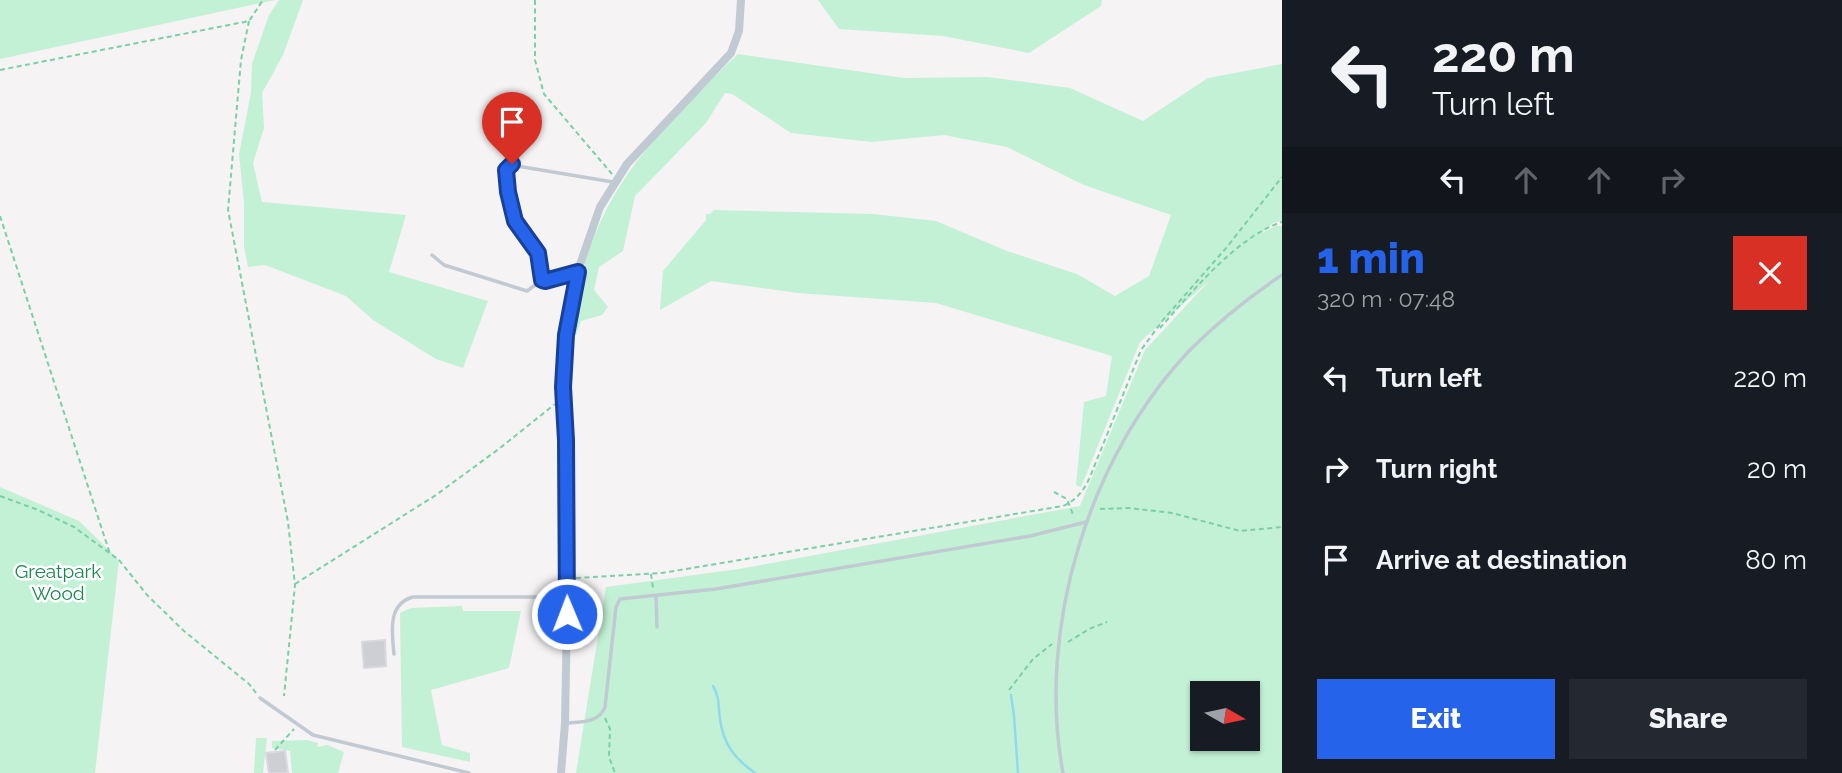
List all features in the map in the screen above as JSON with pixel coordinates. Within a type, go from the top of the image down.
[{"type":"street","points":[[561,773],[565,723],[567,579],[564,397],[566,335],[578,272],[600,207],[616,181],[635,156],[731,53],[739,31],[741,0]]},
{"type":"lane","points":[[542,280],[538,253],[515,221],[505,177],[508,166],[512,164],[616,181]]},
{"type":"lane","points":[[432,255],[444,265],[527,291],[542,280],[578,272]]},
{"type":"lane","points":[[1063,773],[1056,739],[1058,643],[1070,576],[1086,522],[1131,431],[1153,397],[1189,351],[1246,300],[1282,275]]},
{"type":"lane","points":[[565,723],[593,720],[603,714],[606,708],[616,607],[620,599],[716,589],[1030,536],[1086,522]]},
{"type":"lane","points":[[655,596],[657,627]]},
{"type":"lane","points":[[394,654],[391,629],[394,611],[404,599],[566,597]]},
{"type":"lane","points":[[260,698],[313,735],[469,773]]},
{"type":"path","points":[[263,0],[249,22],[241,60],[228,210],[288,522],[295,585],[284,696]]},
{"type":"path","points":[[536,0],[535,60],[544,94],[616,181]]},
{"type":"path","points":[[0,70],[249,22]]},
{"type":"path","points":[[1156,333],[1163,320],[1227,247],[1282,177]]},
{"type":"path","points":[[0,216],[110,554]]},
{"type":"path","points":[[567,579],[651,573],[766,557],[1070,503],[1084,490],[1141,350],[1235,250],[1255,235],[1282,222]]},
{"type":"path","points":[[295,585],[436,495],[564,397]]},
{"type":"path","points":[[1054,492],[1070,503],[1074,525]]},
{"type":"path","points":[[0,496],[74,527],[118,560],[156,604],[184,631],[249,684],[260,698]]},
{"type":"path","points":[[1092,509],[1129,508],[1172,513],[1240,531],[1282,527]]},
{"type":"path","points":[[651,573],[655,596]]},
{"type":"path","points":[[603,714],[610,729],[609,757],[615,773]]},
{"type":"path","points":[[275,750],[297,725]]},
{"type":"green space","points":[[0,0],[275,0],[0,59]]},
{"type":"green space","points":[[279,0],[303,0],[283,55],[262,93],[264,128],[253,163],[262,202],[406,215],[389,272],[488,301],[463,368],[436,359],[373,320],[346,296],[265,265],[248,267],[244,246],[244,203],[239,154],[251,93],[252,64],[269,15]]},
{"type":"green space","points":[[818,0],[1102,0],[1101,6],[1029,53],[943,36],[839,29]]},
{"type":"green space","points":[[738,54],[904,78],[987,77],[1070,88],[1143,121],[1208,78],[1282,64],[1282,221],[1273,223],[1262,233],[1282,226],[1282,773],[576,773],[606,587],[739,569],[1080,506],[1145,350],[1210,280],[1140,342],[1081,487],[1076,485],[1084,402],[1106,396],[1112,356],[936,303],[798,293],[711,281],[660,310],[663,271],[706,220],[706,214],[714,210],[873,214],[936,221],[1007,251],[1077,274],[1115,296],[1149,276],[1171,215],[1084,185],[1007,147],[944,135],[872,142],[791,133],[732,94],[725,93],[706,123],[635,196],[623,251],[599,267],[594,290],[608,307],[602,315],[581,321],[576,335],[570,336],[586,261],[606,210],[638,161],[675,116]]},
{"type":"green space","name":"Greatpark Wood","points":[[0,487],[79,521],[119,560],[95,773],[0,773]]},
{"type":"green space","points":[[462,606],[463,611],[521,611],[509,668],[431,690],[442,745],[470,753],[470,762],[402,747],[400,613],[411,608]]},
{"type":"green space","points":[[256,738],[267,738],[263,773],[254,773]]},
{"type":"green space","points":[[307,740],[318,743],[317,747],[327,745],[344,752],[338,773],[292,773],[290,751],[272,748],[272,741]]},
{"type":"building","points":[[385,640],[386,666],[364,668],[362,642]]},
{"type":"building","points":[[285,751],[288,773],[269,773],[266,753]]},
{"type":"waterway","points":[[713,686],[727,743],[736,756],[755,773]]},
{"type":"waterway","points":[[1011,695],[1018,773]]},
{"type":"route","points":[[512,164],[508,166],[505,177],[515,221],[538,253],[542,280],[578,272],[566,335],[563,387],[567,614]]}]
